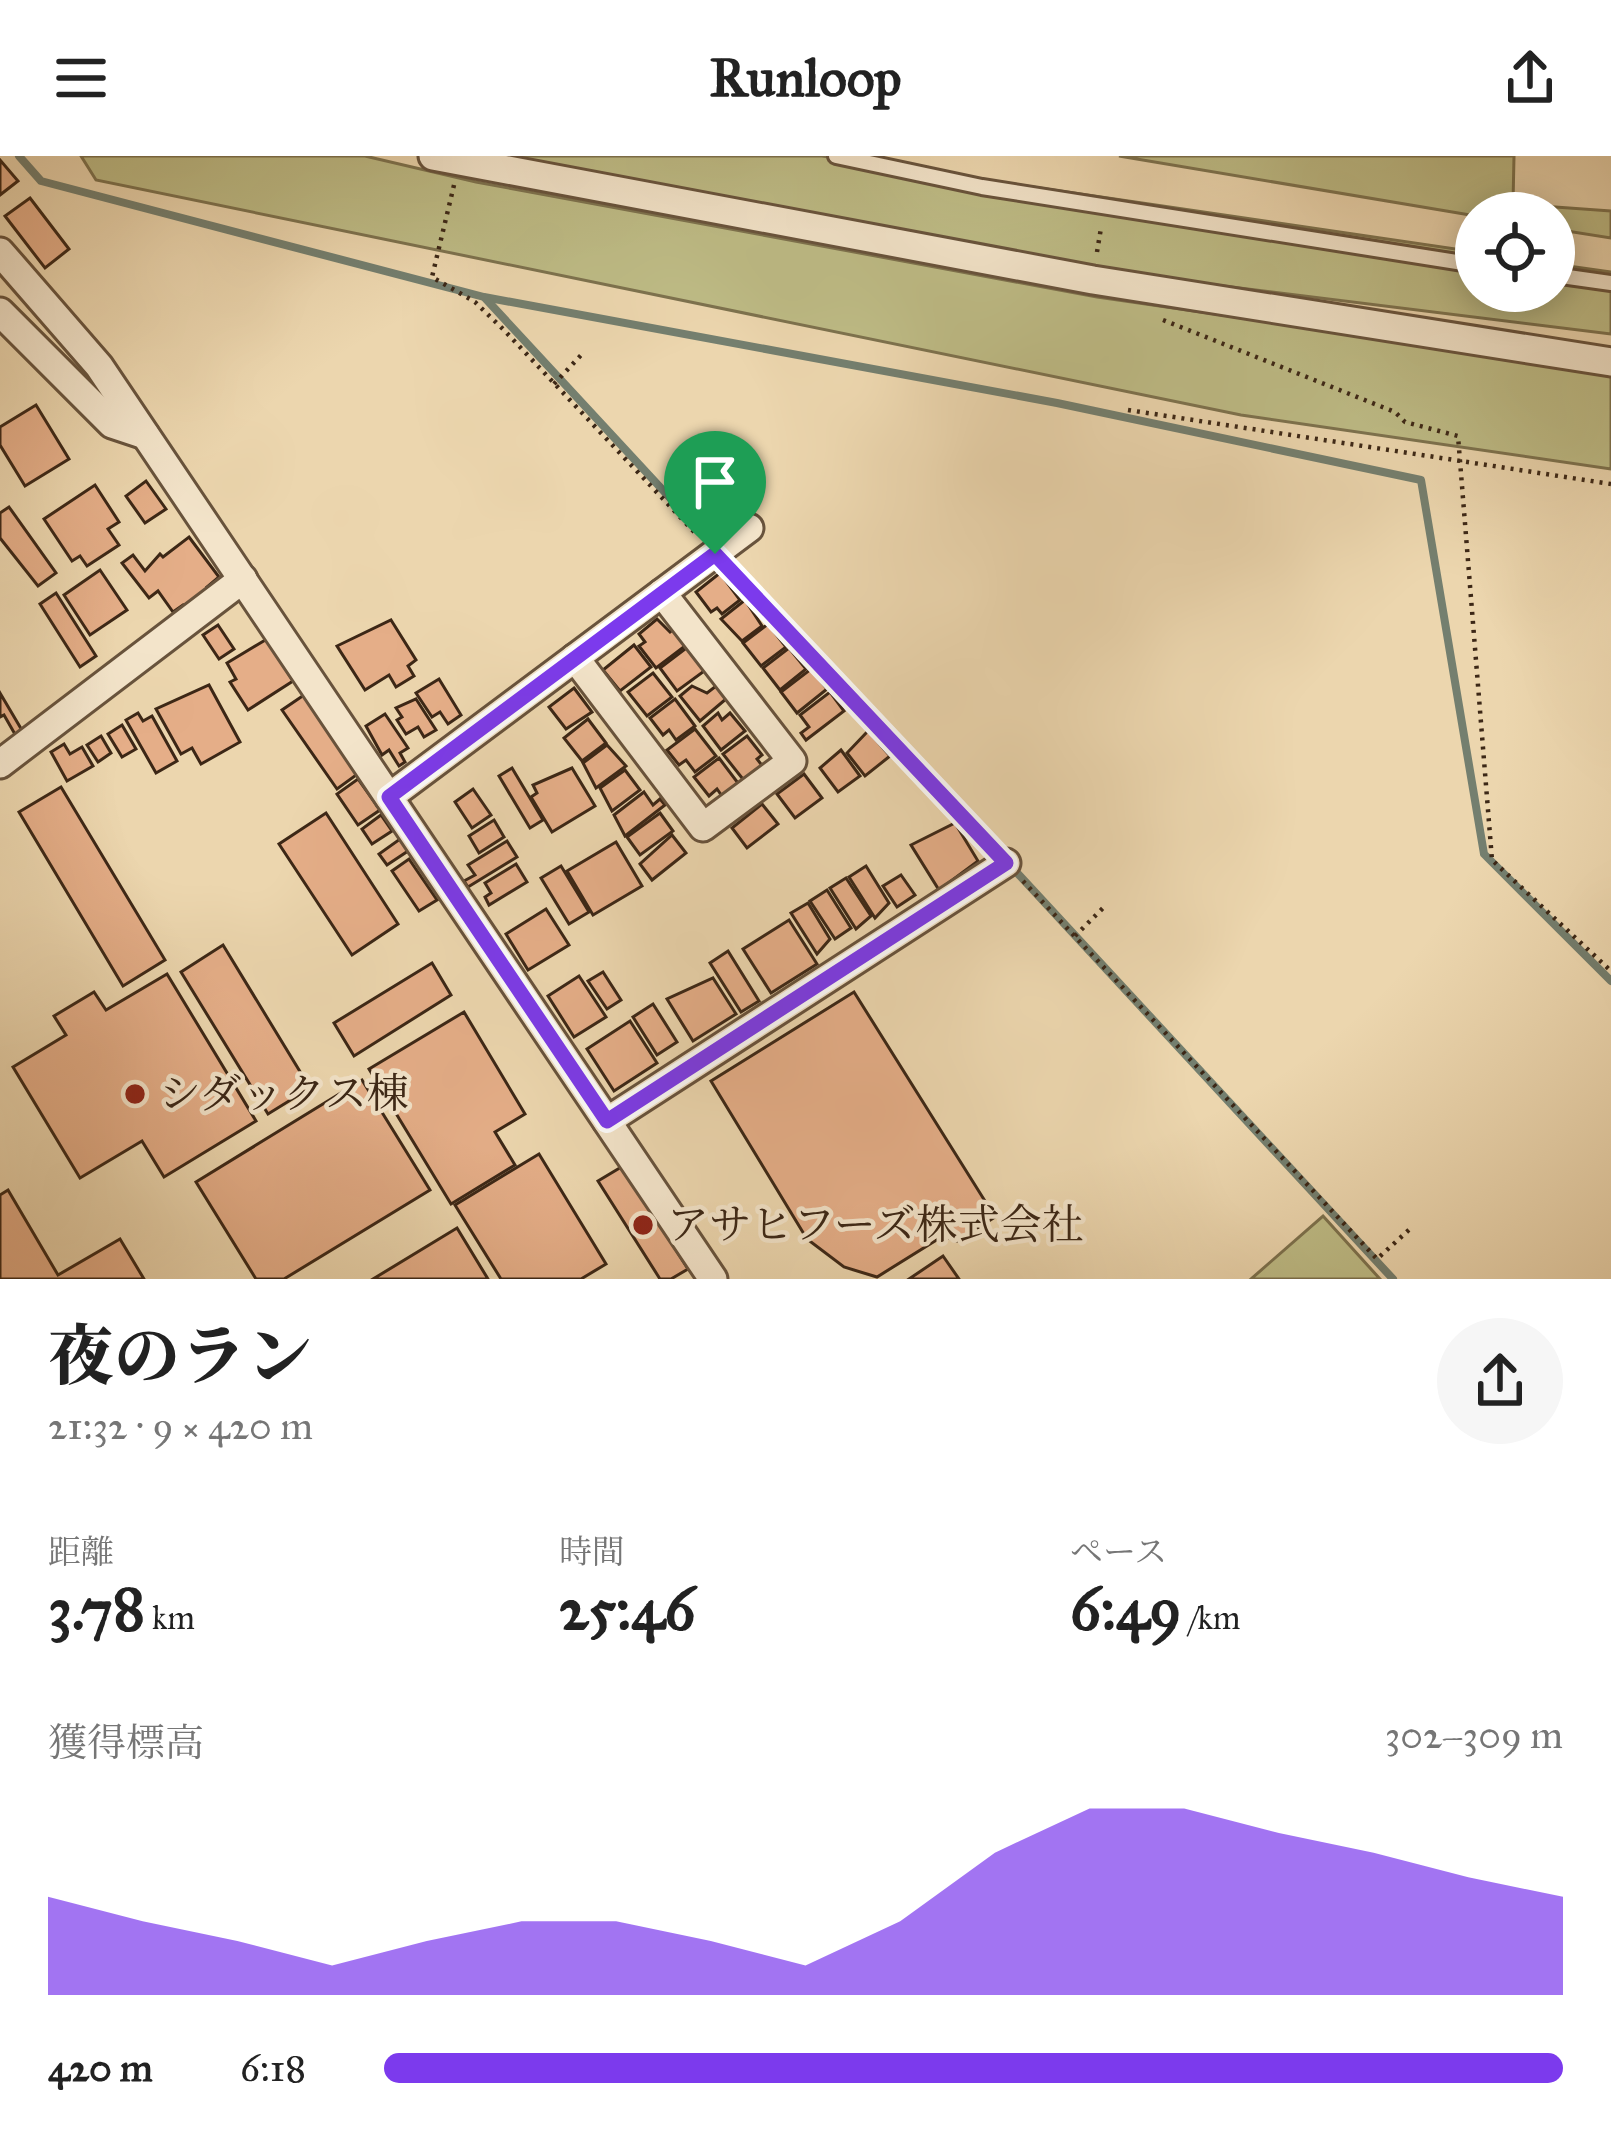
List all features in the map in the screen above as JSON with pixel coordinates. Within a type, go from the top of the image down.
[{"type":"street","points":[[447,159],[1093,280],[1611,362]]},
{"type":"street","points":[[0,252],[71,330],[145,435],[713,1279]]},
{"type":"street","points":[[0,312],[112,424],[145,435]]},
{"type":"street","points":[[389,797],[749,528]]},
{"type":"street","points":[[0,764],[243,580]]},
{"type":"street","points":[[575,658],[703,826],[792,761],[662,593]]},
{"type":"street","points":[[607,1121],[1006,863]]},
{"type":"lane","points":[[836,156],[1105,207],[1455,262]]},
{"type":"lane","points":[[1575,278],[1611,283]]},
{"type":"path","points":[[447,159],[432,277],[476,302],[1377,1258],[1411,1228]]},
{"type":"path","points":[[1093,280],[1105,207]]},
{"type":"path","points":[[1163,320],[1395,412],[1405,422],[1458,436],[1492,860],[1611,971]]},
{"type":"path","points":[[554,384],[583,352]]},
{"type":"path","points":[[1129,410],[1611,484]]},
{"type":"path","points":[[1075,936],[1106,905]]},
{"type":"shaded area","points":[[81,156],[365,156],[476,182],[1097,297],[1611,371],[1611,469],[1241,415],[96,180]]},
{"type":"shaded area","points":[[502,156],[822,156],[1455,249],[1455,312],[1575,312],[1575,267],[1611,272],[1611,334],[1078,268]]},
{"type":"shaded area","points":[[1119,156],[1514,156],[1513,192],[1455,192],[1455,212]]},
{"type":"shaded area","points":[[1575,208],[1611,211],[1611,238],[1575,232]]},
{"type":"shaded area","points":[[1323,1216],[1380,1279],[1251,1279]]},
{"type":"building","points":[[0,160],[18,181],[0,195]]},
{"type":"building","points":[[30,198],[69,249],[45,268],[5,216]]},
{"type":"building","points":[[36,405],[69,459],[25,486],[0,445],[0,427]]},
{"type":"building","points":[[146,481],[166,509],[145,523],[126,496]]},
{"type":"building","points":[[95,485],[119,522],[108,529],[119,545],[87,566],[80,556],[72,561],[44,519]]},
{"type":"building","points":[[9,507],[56,573],[38,586],[0,538],[0,513]]},
{"type":"building","points":[[189,537],[219,577],[207,587],[212,594],[188,611],[183,605],[173,612],[158,591],[149,598],[122,563],[133,555],[145,571],[160,554],[163,557]]},
{"type":"building","points":[[100,570],[127,610],[90,635],[64,595]]},
{"type":"building","points":[[720,573],[740,600],[722,614],[717,608],[711,612],[696,592]]},
{"type":"building","points":[[56,593],[96,656],[80,667],[40,604]]},
{"type":"building","points":[[745,600],[762,626],[742,641],[721,619]]},
{"type":"building","points":[[657,619],[670,632],[676,627],[689,643],[656,668],[639,646],[645,642],[639,634]]},
{"type":"building","points":[[391,620],[416,660],[408,666],[414,676],[396,687],[389,675],[365,690],[337,646]]},
{"type":"building","points":[[768,624],[786,647],[761,666],[743,643]]},
{"type":"building","points":[[218,625],[234,649],[219,659],[203,635]]},
{"type":"building","points":[[267,639],[293,681],[248,710],[230,682],[236,679],[227,663]]},
{"type":"building","points":[[634,645],[651,667],[620,691],[603,670]]},
{"type":"building","points":[[689,646],[707,669],[677,691],[660,668]]},
{"type":"building","points":[[789,648],[806,669],[780,690],[763,668]]},
{"type":"building","points":[[811,669],[827,689],[797,713],[781,692]]},
{"type":"building","points":[[653,673],[672,697],[647,716],[628,692]]},
{"type":"building","points":[[439,679],[461,715],[448,724],[440,712],[432,717],[416,693]]},
{"type":"building","points":[[209,685],[240,742],[201,764],[192,748],[181,754],[156,709]]},
{"type":"building","points":[[692,686],[707,693],[716,686],[726,699],[700,721],[680,696]]},
{"type":"building","points":[[574,688],[592,712],[566,729],[549,707]]},
{"type":"building","points":[[830,692],[844,711],[806,740],[801,733],[809,727],[800,715]]},
{"type":"building","points":[[0,693],[23,732],[16,736],[4,715],[0,717]]},
{"type":"building","points":[[304,695],[359,773],[337,789],[282,710]]},
{"type":"building","points":[[416,699],[436,730],[424,737],[418,727],[406,734],[397,720],[402,717],[396,708]]},
{"type":"building","points":[[675,699],[695,726],[676,740],[669,730],[663,735],[650,718]]},
{"type":"building","points":[[138,713],[143,721],[152,716],[177,761],[156,773],[126,720]]},
{"type":"building","points":[[718,713],[722,720],[730,713],[745,731],[721,750],[703,726]]},
{"type":"building","points":[[385,714],[408,748],[400,753],[405,762],[399,766],[389,750],[382,755],[366,726]]},
{"type":"building","points":[[588,719],[606,743],[582,761],[564,738]]},
{"type":"building","points":[[122,725],[136,749],[122,757],[108,734]]},
{"type":"building","points":[[695,729],[716,756],[695,772],[686,760],[679,765],[667,750]]},
{"type":"building","points":[[868,731],[890,756],[865,776],[847,753]]},
{"type":"building","points":[[101,736],[111,753],[98,762],[87,745]]},
{"type":"building","points":[[747,736],[762,755],[757,759],[764,768],[746,783],[723,754]]},
{"type":"building","points":[[64,744],[70,754],[82,747],[93,766],[67,781],[51,752]]},
{"type":"building","points":[[607,745],[626,766],[596,788],[583,763]]},
{"type":"building","points":[[841,750],[860,776],[838,792],[820,768]]},
{"type":"building","points":[[719,758],[738,783],[722,796],[717,789],[709,796],[694,777]]},
{"type":"building","points":[[512,768],[543,820],[530,828],[499,776]]},
{"type":"building","points":[[572,768],[595,806],[552,832],[531,797],[537,793],[533,785]]},
{"type":"building","points":[[625,770],[640,790],[612,811],[600,788]]},
{"type":"building","points":[[804,774],[822,798],[795,818],[777,794]]},
{"type":"building","points":[[358,779],[380,810],[358,825],[337,794]]},
{"type":"building","points":[[61,787],[165,960],[123,986],[19,812]]},
{"type":"building","points":[[473,789],[491,815],[472,828],[455,802]]},
{"type":"building","points":[[644,792],[653,805],[660,799],[665,805],[625,836],[614,815]]},
{"type":"building","points":[[762,804],[778,824],[747,848],[732,828]]},
{"type":"building","points":[[326,813],[398,924],[352,955],[279,844]]},
{"type":"building","points":[[660,813],[673,831],[640,855],[627,837]]},
{"type":"building","points":[[381,815],[392,831],[372,844],[362,829]]},
{"type":"building","points":[[494,820],[504,837],[479,853],[469,836]]},
{"type":"building","points":[[955,823],[978,861],[939,890],[911,845]]},
{"type":"building","points":[[672,835],[686,853],[652,880],[640,864]]},
{"type":"building","points":[[400,839],[408,851],[387,865],[379,854]]},
{"type":"building","points":[[507,841],[517,857],[468,887],[464,881],[475,875],[468,865]]},
{"type":"building","points":[[616,842],[642,886],[593,915],[567,871]]},
{"type":"building","points":[[409,859],[437,900],[419,911],[392,871]]},
{"type":"building","points":[[516,864],[527,882],[489,905],[485,897],[491,893],[485,883]]},
{"type":"building","points":[[561,866],[589,912],[569,924],[541,878]]},
{"type":"building","points":[[866,866],[889,903],[875,918],[849,877]]},
{"type":"building","points":[[901,875],[915,895],[897,907],[883,886]]},
{"type":"building","points":[[846,878],[871,916],[856,929],[830,888]]},
{"type":"building","points":[[827,890],[851,928],[835,939],[810,901]]},
{"type":"building","points":[[808,903],[830,939],[817,954],[791,913]]},
{"type":"building","points":[[546,909],[569,945],[528,970],[506,934]]},
{"type":"building","points":[[789,920],[817,964],[771,993],[743,949]]},
{"type":"building","points":[[223,945],[310,1088],[268,1114],[181,972]]},
{"type":"building","points":[[728,951],[759,1001],[741,1012],[710,963]]},
{"type":"building","points":[[432,963],[451,995],[354,1056],[334,1023]]},
{"type":"building","points":[[603,972],[621,1000],[607,1009],[588,981]]},
{"type":"building","name":"シダックス棟","points":[[167,974],[256,1121],[164,1177],[142,1141],[80,1178],[13,1067],[66,1035],[54,1016],[94,992],[106,1010]]},
{"type":"building","points":[[579,976],[606,1017],[574,1037],[548,996]]},
{"type":"building","points":[[713,978],[736,1014],[693,1041],[667,999]]},
{"type":"building","points":[[854,992],[995,1217],[957,1241],[943,1236],[877,1277],[844,1267],[807,1239],[711,1081]]},
{"type":"building","points":[[653,1004],[677,1042],[657,1055],[633,1017]]},
{"type":"building","points":[[464,1012],[525,1114],[495,1132],[515,1165],[451,1204],[369,1069]]},
{"type":"building","points":[[630,1021],[657,1063],[614,1091],[587,1049]]},
{"type":"building","points":[[362,1080],[430,1190],[284,1279],[256,1279],[196,1182]]},
{"type":"building","points":[[539,1154],[606,1264],[581,1279],[501,1279],[455,1205]]},
{"type":"building","name":"アサヒフーズ株式会社","points":[[623,1166],[688,1269],[671,1279],[660,1279],[598,1181]]},
{"type":"building","points":[[8,1190],[58,1275],[120,1239],[144,1279],[0,1279],[0,1195]]},
{"type":"building","points":[[457,1228],[488,1279],[373,1279]]},
{"type":"building","points":[[943,1256],[959,1279],[909,1279]]},
{"type":"waterway","points":[[19,156],[41,181],[484,297],[1057,403],[1421,480],[1484,854],[1611,981]]},
{"type":"waterway","points":[[485,298],[1393,1279]]},
{"type":"place","name":"シダックス棟","points":[[135,1094]]},
{"type":"place","name":"アサヒフーズ株式会社","points":[[643,1225]]},
{"type":"route","points":[[715,554],[1006,863],[607,1121],[389,797],[715,554]]}]
